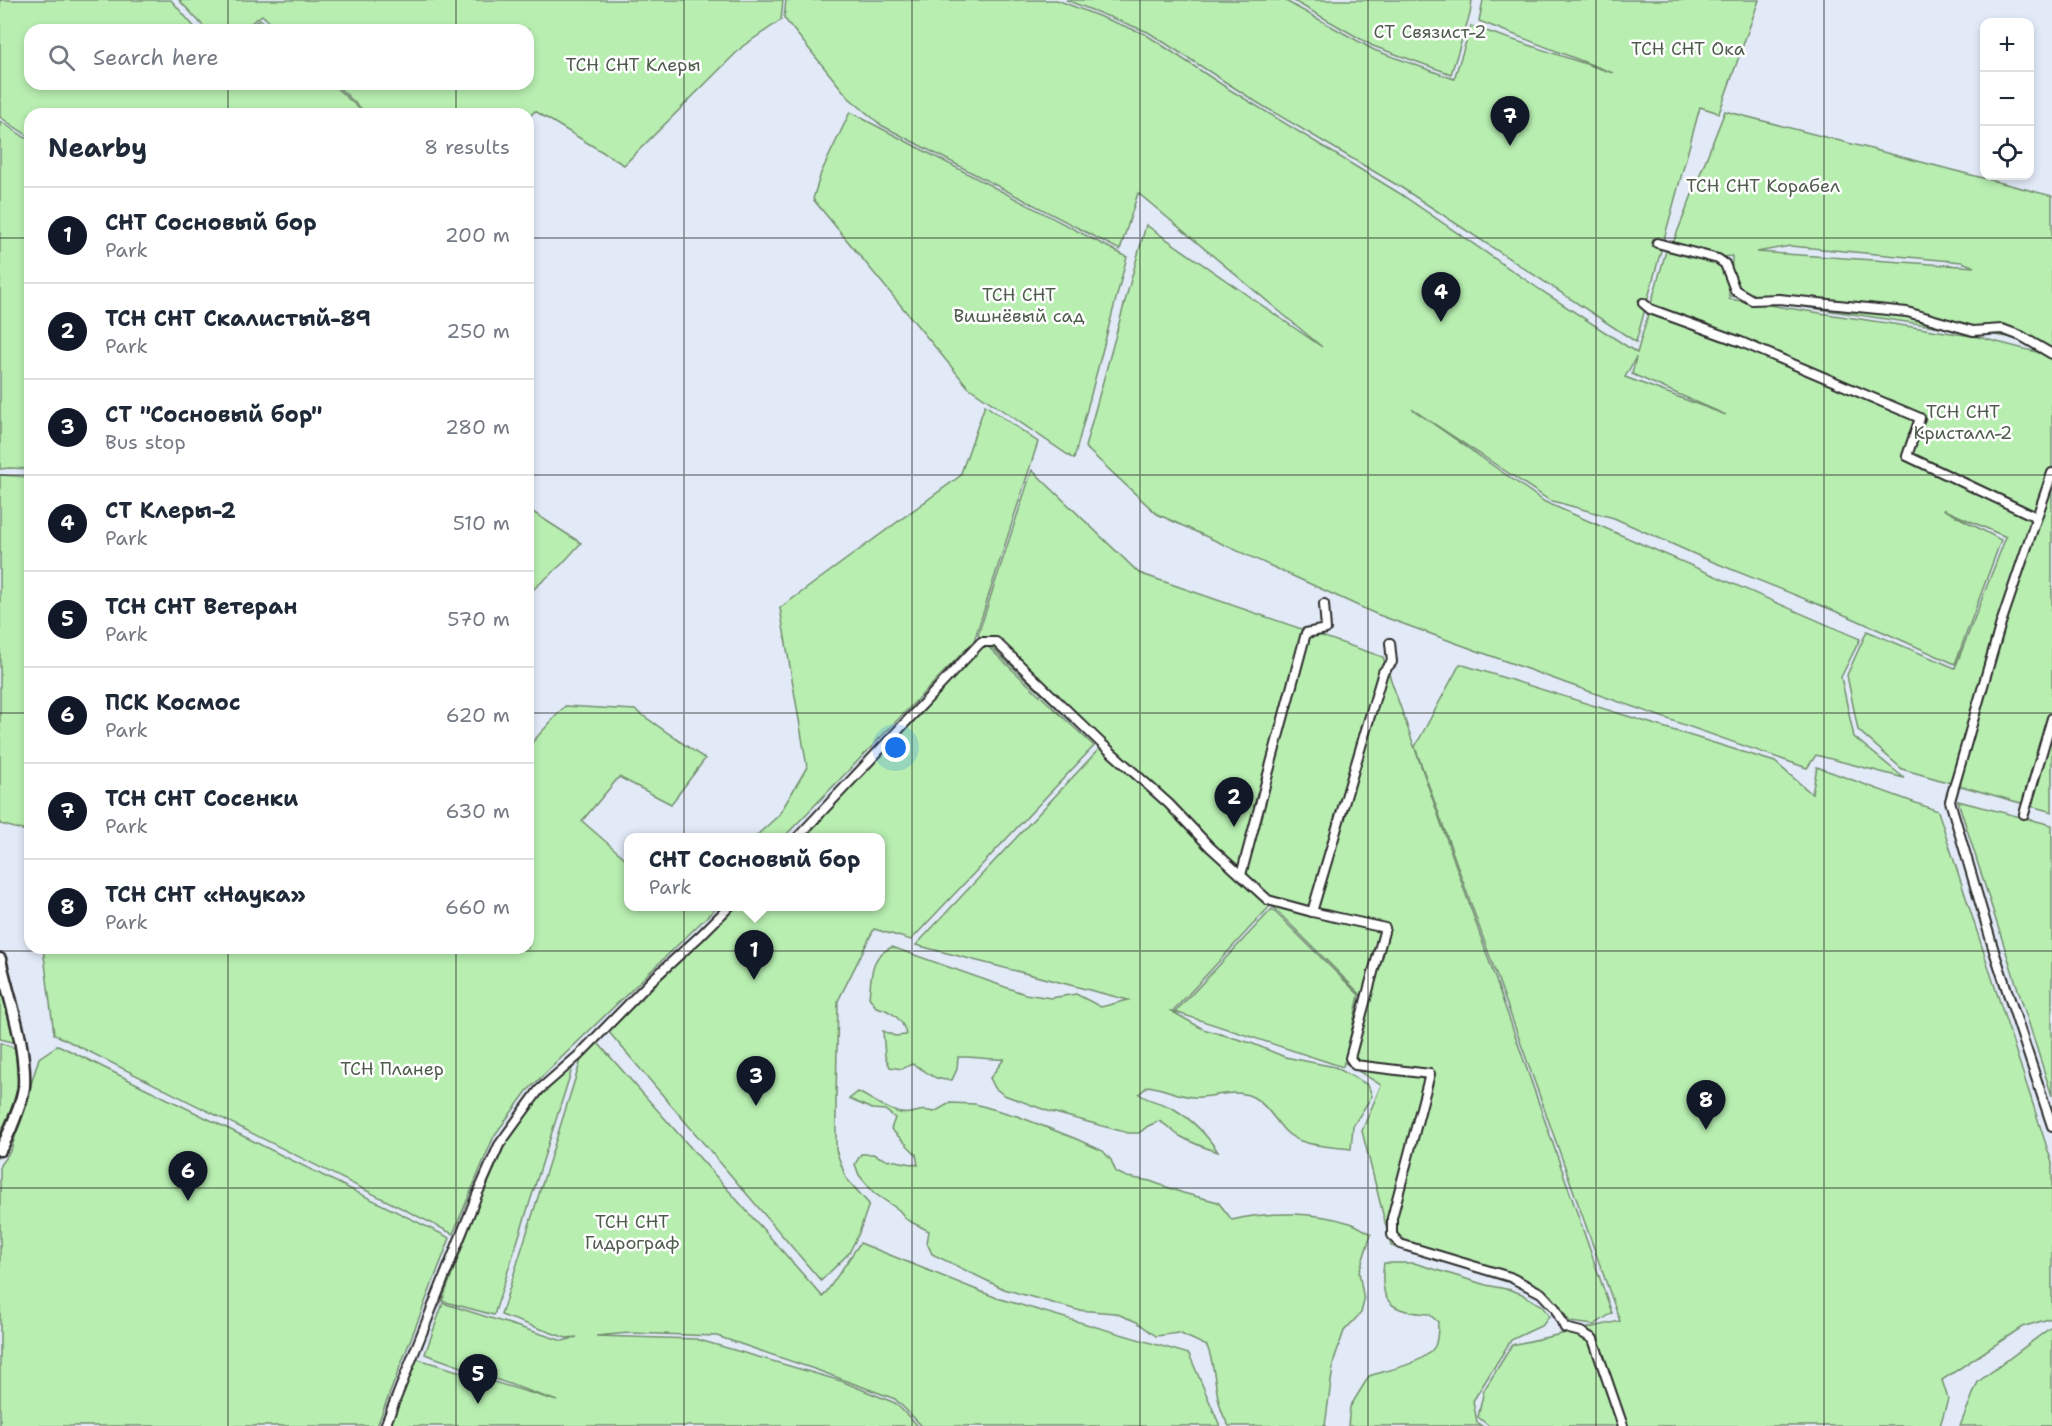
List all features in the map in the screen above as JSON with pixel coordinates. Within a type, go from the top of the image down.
[{"type":"main road","points":[[0,959],[21,1048],[24,1088],[6,1142],[0,1150]]},
{"type":"street","points":[[1657,243],[1718,259],[1725,264],[1735,290],[1752,300],[1779,299],[1907,312],[1973,331],[2002,329],[2021,336],[2052,354]]},
{"type":"street","points":[[1643,303],[1650,309],[1741,342],[1920,418],[1907,456],[2036,517]]},
{"type":"street","points":[[2052,473],[2001,623],[1950,801],[1994,951],[2052,1126]]},
{"type":"street","points":[[1241,874],[1306,633],[1326,629],[1324,603]]},
{"type":"street","points":[[801,833],[981,642],[996,642],[1268,900],[1385,928],[1350,1058],[1355,1065],[1430,1074],[1392,1218],[1392,1235],[1400,1244],[1510,1277],[1541,1293],[1555,1308],[1565,1328],[1581,1332],[1593,1340],[1623,1426]]},
{"type":"street","points":[[1312,912],[1383,672],[1392,662],[1390,643]]},
{"type":"street","points":[[2024,814],[2052,718]]},
{"type":"street","points":[[385,1426],[499,1145],[539,1090],[725,911]]},
{"type":"green space","points":[[0,0],[171,0],[192,24],[24,24],[24,90],[339,90],[358,108],[24,108],[24,133],[0,117]]},
{"type":"green space","name":"ТСН СНТ Клеры","points":[[179,0],[783,0],[781,20],[743,46],[624,165],[534,112],[534,108],[361,108],[341,90],[534,90],[534,24],[272,24],[262,15],[249,24],[201,24]]},
{"type":"green space","name":"ТСН СНТ Кристалл-2","points":[[786,0],[1057,0],[1145,34],[1227,88],[1399,193],[1637,353],[1666,251],[1729,260],[1729,299],[1978,337],[2052,356],[2052,812],[1902,769],[1858,730],[1847,675],[1867,631],[1955,668],[2006,537],[1943,509],[2001,540],[1955,664],[1614,518],[1549,500],[1412,409],[1545,502],[1860,639],[1841,677],[1854,737],[1904,778],[1816,755],[1807,768],[1571,685],[1376,614],[1157,514],[1085,447],[1146,225],[1322,347],[1138,193],[1120,250],[881,125],[848,97],[784,18]],"holes":[[[1636,357],[1632,374],[1726,415],[1625,377]]]},
{"type":"green space","name":"ТСН СНТ Ока","points":[[1066,0],[1284,0],[1374,50],[1454,79],[1471,26],[1613,73],[1479,21],[1483,0],[1759,0],[1719,113],[1700,107],[1636,342],[1402,188],[1258,103],[1148,32]]},
{"type":"green space","name":"СТ Связист-2","points":[[1292,0],[1472,0],[1470,14],[1451,74],[1373,46]]},
{"type":"green space","points":[[260,19],[265,24],[253,24]]},
{"type":"green space","name":"ТСН СНТ Корабел","points":[[1725,111],[1980,177],[1980,180],[1990,180],[2052,196],[2052,349],[2008,337],[1731,296],[1732,256],[1721,257],[1673,243]],"holes":[[[1790,246],[1962,262],[1975,267],[1757,252]]]},
{"type":"green space","name":"ТСН СНТ Вишнёвый сад","points":[[850,112],[1127,257],[1074,459],[968,387],[813,199],[821,173]]},
{"type":"green space","points":[[0,121],[24,137],[24,469],[0,469]]},
{"type":"green space","points":[[985,405],[1038,442],[974,641],[788,833],[759,833],[779,815],[807,767],[780,608],[960,476]]},
{"type":"green space","points":[[1032,470],[1139,573],[1383,657],[1612,1313],[1594,1325],[1570,1322],[1551,1295],[1391,1246],[1362,1131],[1381,1085],[1344,1062],[1343,1067],[1175,1012],[1272,909],[1359,995],[1346,1057],[1361,995],[1271,905],[1171,1011],[1203,1029],[1251,1043],[1285,1057],[1335,1067],[1368,1085],[1372,1096],[1353,1126],[1351,1149],[1316,1145],[1291,1136],[1262,1104],[1246,1094],[1230,1093],[1193,1097],[1148,1086],[1139,1094],[1180,1113],[1204,1134],[1218,1152],[1183,1138],[1159,1121],[1139,1133],[1128,1133],[1048,1111],[1004,1095],[995,1088],[990,1078],[1004,1059],[958,1057],[957,1069],[952,1080],[939,1079],[912,1064],[902,1069],[890,1067],[885,1056],[883,1031],[895,1036],[906,1035],[905,1030],[896,1016],[876,1007],[869,997],[875,961],[892,947],[1025,994],[1051,998],[1076,994],[1101,1007],[1128,1000],[916,945],[1100,748],[978,635]]},
{"type":"green space","points":[[0,475],[24,477],[24,830],[0,824]]},
{"type":"green space","points":[[534,513],[581,543],[562,564],[534,589]]},
{"type":"green space","points":[[985,644],[1094,746],[911,940],[874,929],[838,1001],[836,1098],[836,1150],[846,1178],[869,1204],[849,1253],[821,1281],[608,1031],[731,911],[885,911],[885,833],[806,833],[889,748]]},
{"type":"green space","points":[[1460,664],[1775,762],[1812,794],[1817,767],[1938,811],[2052,1163],[2052,1318],[2022,1327],[1942,1380],[1948,1399],[1940,1426],[1489,1426],[1478,1417],[1484,1390],[1512,1345],[1620,1321],[1415,747]]},
{"type":"green space","name":"ТСН Планер","points":[[565,706],[635,710],[705,759],[671,804],[619,777],[582,821],[624,858],[624,911],[713,911],[527,1091],[494,1136],[453,1234],[54,1034],[44,954],[534,954],[534,740]]},
{"type":"green space","points":[[1958,801],[2052,825],[2052,1096]]},
{"type":"green space","points":[[0,976],[17,1043],[0,1039]]},
{"type":"green space","points":[[0,1043],[15,1048],[19,1093],[0,1133]]},
{"type":"green space","name":"ТСН СНТ Гидрограф","points":[[598,1043],[823,1297],[860,1243],[997,1298],[1189,1354],[1220,1426],[922,1426],[895,1399],[717,1336],[629,1333],[596,1336],[696,1339],[841,1381],[895,1403],[918,1426],[382,1426],[408,1356],[557,1401],[425,1354],[443,1303],[563,1341],[577,1337],[566,1338],[501,1315],[582,1057]]},
{"type":"green space","points":[[58,1045],[450,1238],[377,1426],[0,1426],[0,1165],[11,1150],[39,1058]]},
{"type":"green space","points":[[569,1066],[573,1066],[494,1315],[442,1301],[478,1205],[504,1147],[531,1107]]},
{"type":"green space","points":[[858,1092],[901,1113],[924,1110],[934,1112],[950,1103],[975,1104],[1017,1116],[1103,1151],[1111,1160],[1116,1172],[1127,1177],[1150,1181],[1218,1202],[1232,1220],[1275,1214],[1321,1216],[1350,1223],[1371,1234],[1359,1272],[1364,1301],[1361,1313],[1344,1331],[1334,1360],[1325,1426],[1229,1426],[1220,1407],[1207,1346],[1179,1333],[1156,1336],[1137,1322],[1115,1313],[1077,1310],[1004,1289],[932,1254],[927,1243],[929,1231],[907,1220],[899,1210],[874,1193],[859,1175],[855,1164],[861,1154],[873,1154],[884,1159],[918,1165],[916,1154],[891,1129],[895,1118],[885,1110],[872,1109],[849,1099]]},
{"type":"green space","points":[[1384,1263],[1414,1263],[1486,1285],[1511,1290],[1542,1306],[1549,1316],[1543,1325],[1511,1340],[1473,1401],[1477,1422],[1482,1426],[1348,1426],[1350,1407],[1369,1376],[1414,1362],[1430,1352],[1437,1340],[1438,1322],[1429,1314],[1406,1311],[1390,1303],[1383,1288]]},
{"type":"green space","points":[[2052,1328],[2052,1426],[1960,1426],[1978,1382]]},
{"type":"place","name":"ТСН СНТ Сосенки","points":[[1510,146]]},
{"type":"place","name":"СТ Клеры-2","points":[[1441,322]]},
{"type":"place","name":"ТСН СНТ Скалистый-89","points":[[1234,827]]},
{"type":"place","name":"СНТ Сосновый бор","points":[[754,980]]},
{"type":"place","name":"СТ \"Сосновый бор\"","points":[[756,1106]]},
{"type":"place","name":"ТСН СНТ «Наука»","points":[[1706,1130]]},
{"type":"place","name":"ПСК Космос","points":[[188,1201]]},
{"type":"place","name":"ТСН СНТ Ветеран","points":[[478,1404]]}]
